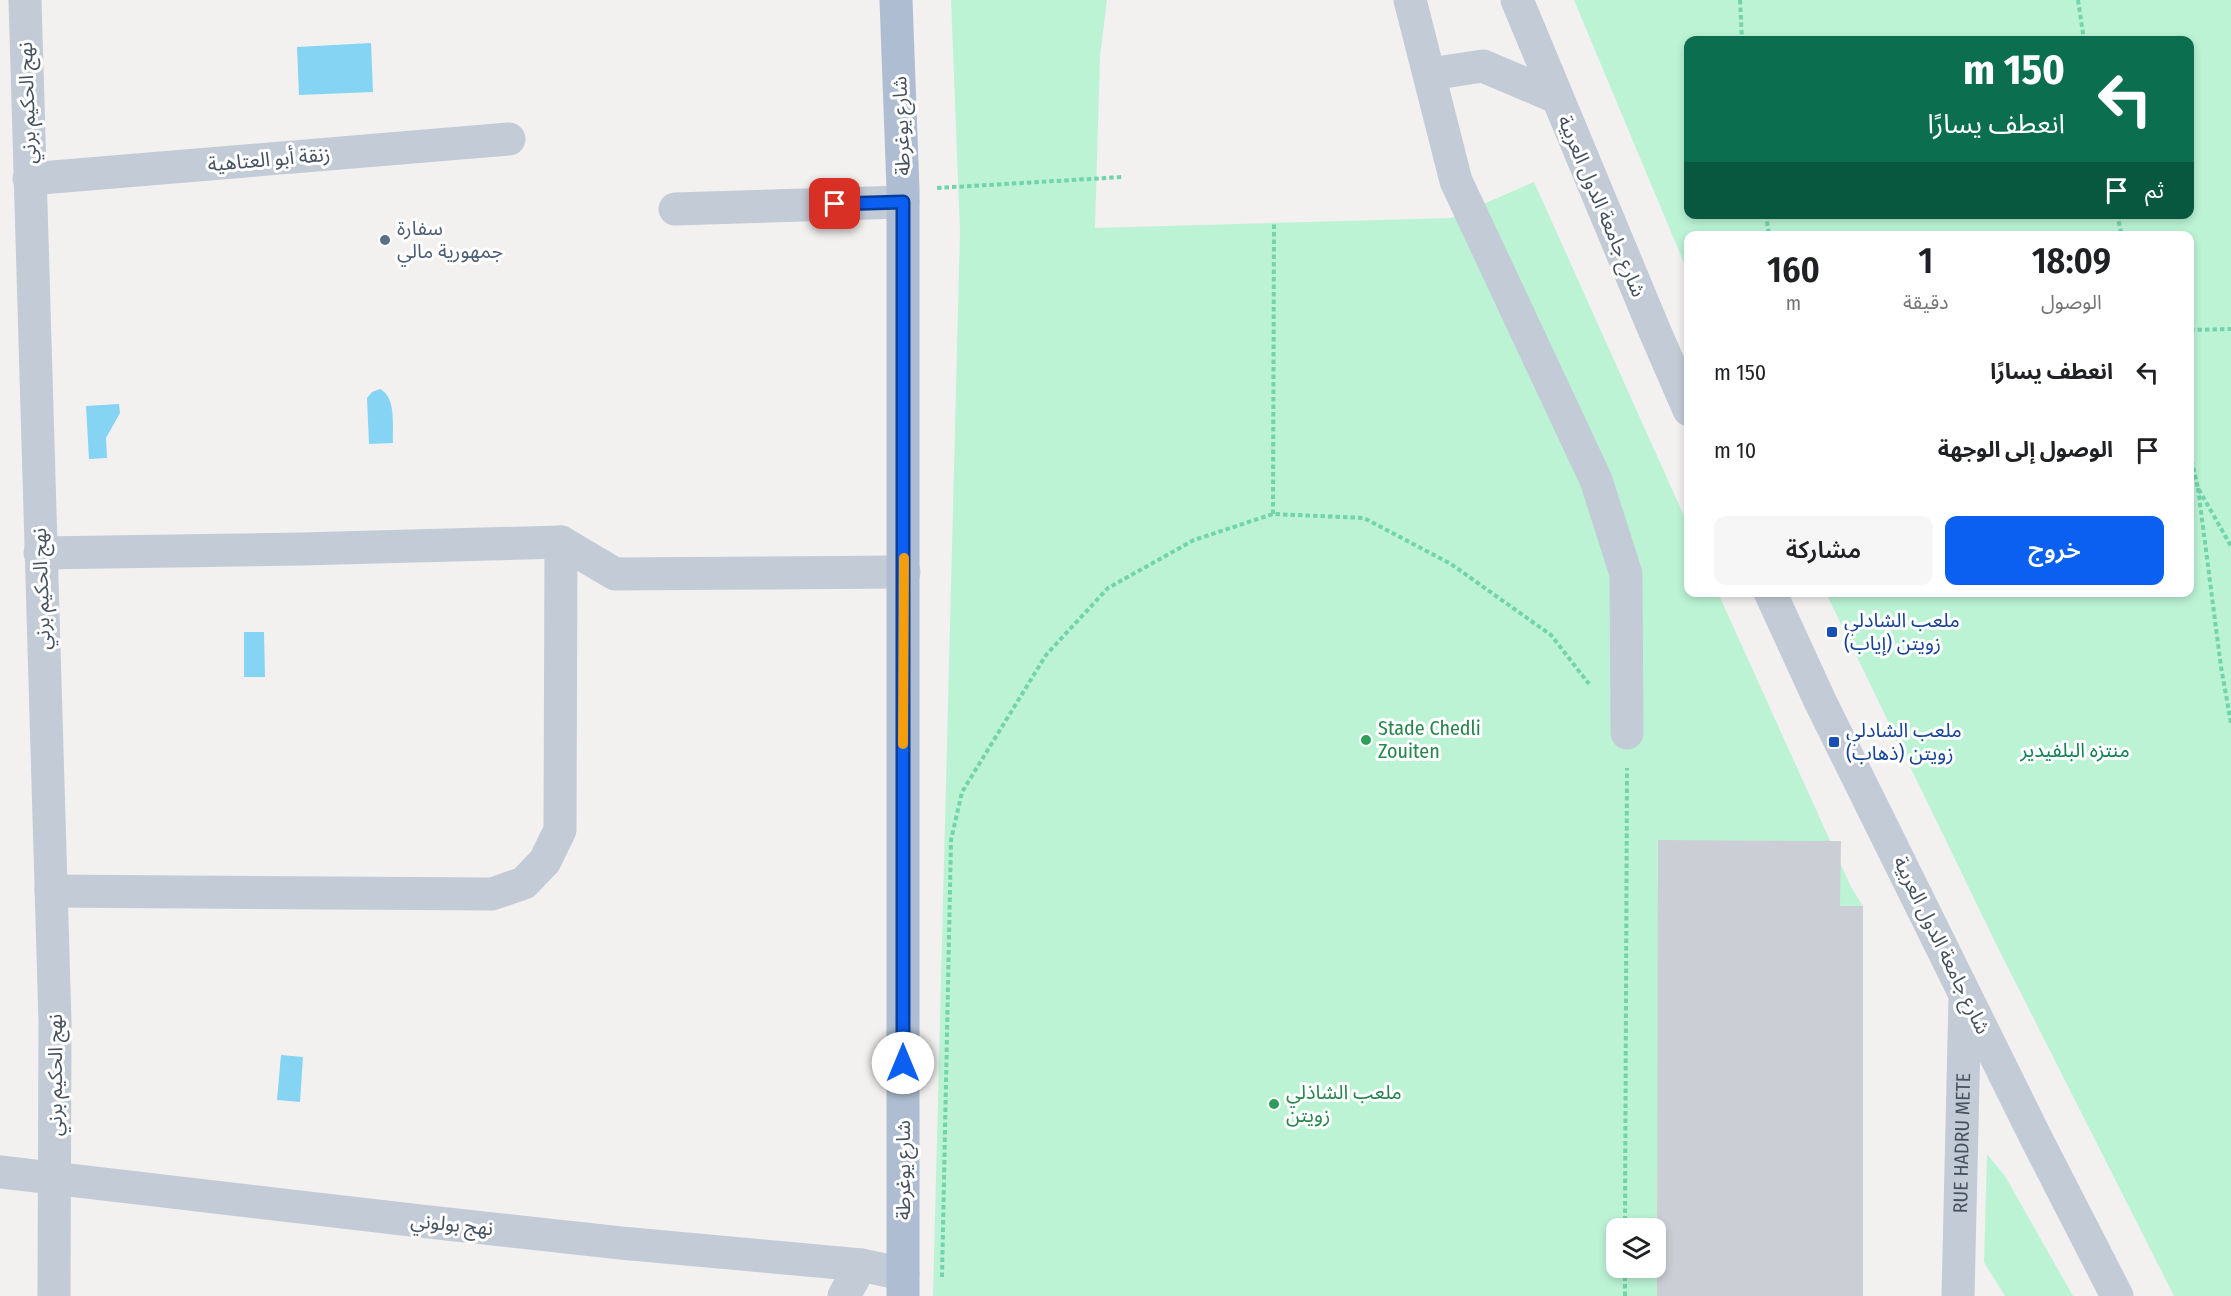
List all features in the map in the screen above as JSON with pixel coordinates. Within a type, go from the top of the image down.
[{"type":"main road","name":"شارع يوغرطة","points":[[896,0],[903,195],[903,1285]]},
{"type":"street","name":"نهج الحكيم برني","points":[[25,0],[55,1022],[55,1295]]},
{"type":"street","points":[[1410,0],[1456,181],[1596,480],[1626,574],[1627,733]]},
{"type":"street","name":"شارع جامعة الدول العربية","points":[[1517,0],[1684,398]]},
{"type":"street","points":[[1430,74],[1483,66],[1556,97]]},
{"type":"street","name":"زنقة أبو العتاهية","points":[[29,179],[509,139]]},
{"type":"street","points":[[675,209],[903,195]]},
{"type":"street","points":[[51,891],[492,894],[524,883],[545,861],[560,830],[561,542]]},
{"type":"street","points":[[40,553],[561,542],[615,574],[904,572]]},
{"type":"street","name":"شارع جامعة الدول العربية","points":[[1772,597],[1820,700],[2035,1136],[2117,1296]]},
{"type":"street","name":"RUE HADRU METE","points":[[1958,1296],[1965,991]]},
{"type":"street","name":"نهج بولوني","points":[[0,1172],[479,1228],[861,1265],[903,1285]]},
{"type":"street","points":[[844,1296],[861,1265]]},
{"type":"path","points":[[1740,0],[1742,36]]},
{"type":"path","points":[[2078,0],[2083,36]]},
{"type":"path","points":[[903,195],[1123,177]]},
{"type":"path","points":[[1273,514],[1274,223]]},
{"type":"path","points":[[2194,330],[2231,329]]},
{"type":"path","points":[[2194,470],[2221,668],[2231,723]]},
{"type":"path","points":[[2198,488],[2231,546]]},
{"type":"path","points":[[942,1284],[951,840],[962,792],[1046,655],[1108,588],[1194,540],[1273,514],[1364,518],[1441,559],[1551,635],[1593,688]]},
{"type":"path","points":[[1625,1218],[1627,733]]},
{"type":"path","points":[[1625,1278],[1625,1296]]},
{"type":"green space","name":"Stade Chedli Zouiten","points":[[951,0],[1107,0],[1100,56],[1095,228],[1451,218],[1534,182],[1684,516],[1684,597],[1720,597],[1851,887],[1863,906],[1863,1296],[933,1296],[960,231]]},
{"type":"green space","name":"منتزه البلفيدير","points":[[1574,0],[2231,0],[2231,1296],[2174,1296],[1997,946],[1828,597],[2194,597],[2194,231],[1684,231],[1684,263]]},
{"type":"green space","points":[[1987,1154],[2005,1176],[2073,1296],[2005,1296],[1984,1262]]},
{"type":"water","points":[[371,43],[373,92],[299,95],[297,47]]},
{"type":"water","points":[[380,389],[389,399],[391,406],[393,443],[369,444],[367,398],[372,392]]},
{"type":"water","points":[[119,404],[120,413],[106,438],[107,458],[89,459],[86,406]]},
{"type":"water","points":[[244,632],[264,632],[265,677],[244,677]]},
{"type":"water","points":[[281,1055],[303,1057],[300,1102],[277,1100]]},
{"type":"building","points":[[1658,840],[1841,841],[1840,906],[1863,906],[1863,1296],[1657,1296],[1657,1278],[1666,1278],[1666,1218],[1657,1218]]},
{"type":"slow traffic","points":[[903,744],[904,558]]},
{"type":"place","name":"سفارة جمهورية مالي","points":[[385,240]]},
{"type":"place","name":"ملعب الشادلي زويتن (إياب)","points":[[1832,632]]},
{"type":"place","name":"Stade Chedli Zouiten","points":[[1366,740]]},
{"type":"place","name":"ملعب الشادلي زويتن (ذهاب)","points":[[1834,742]]},
{"type":"place","name":"ملعب الشاذلي زويتن","points":[[1274,1104]]},
{"type":"route","points":[[835,204],[903,202],[903,1063]]}]
